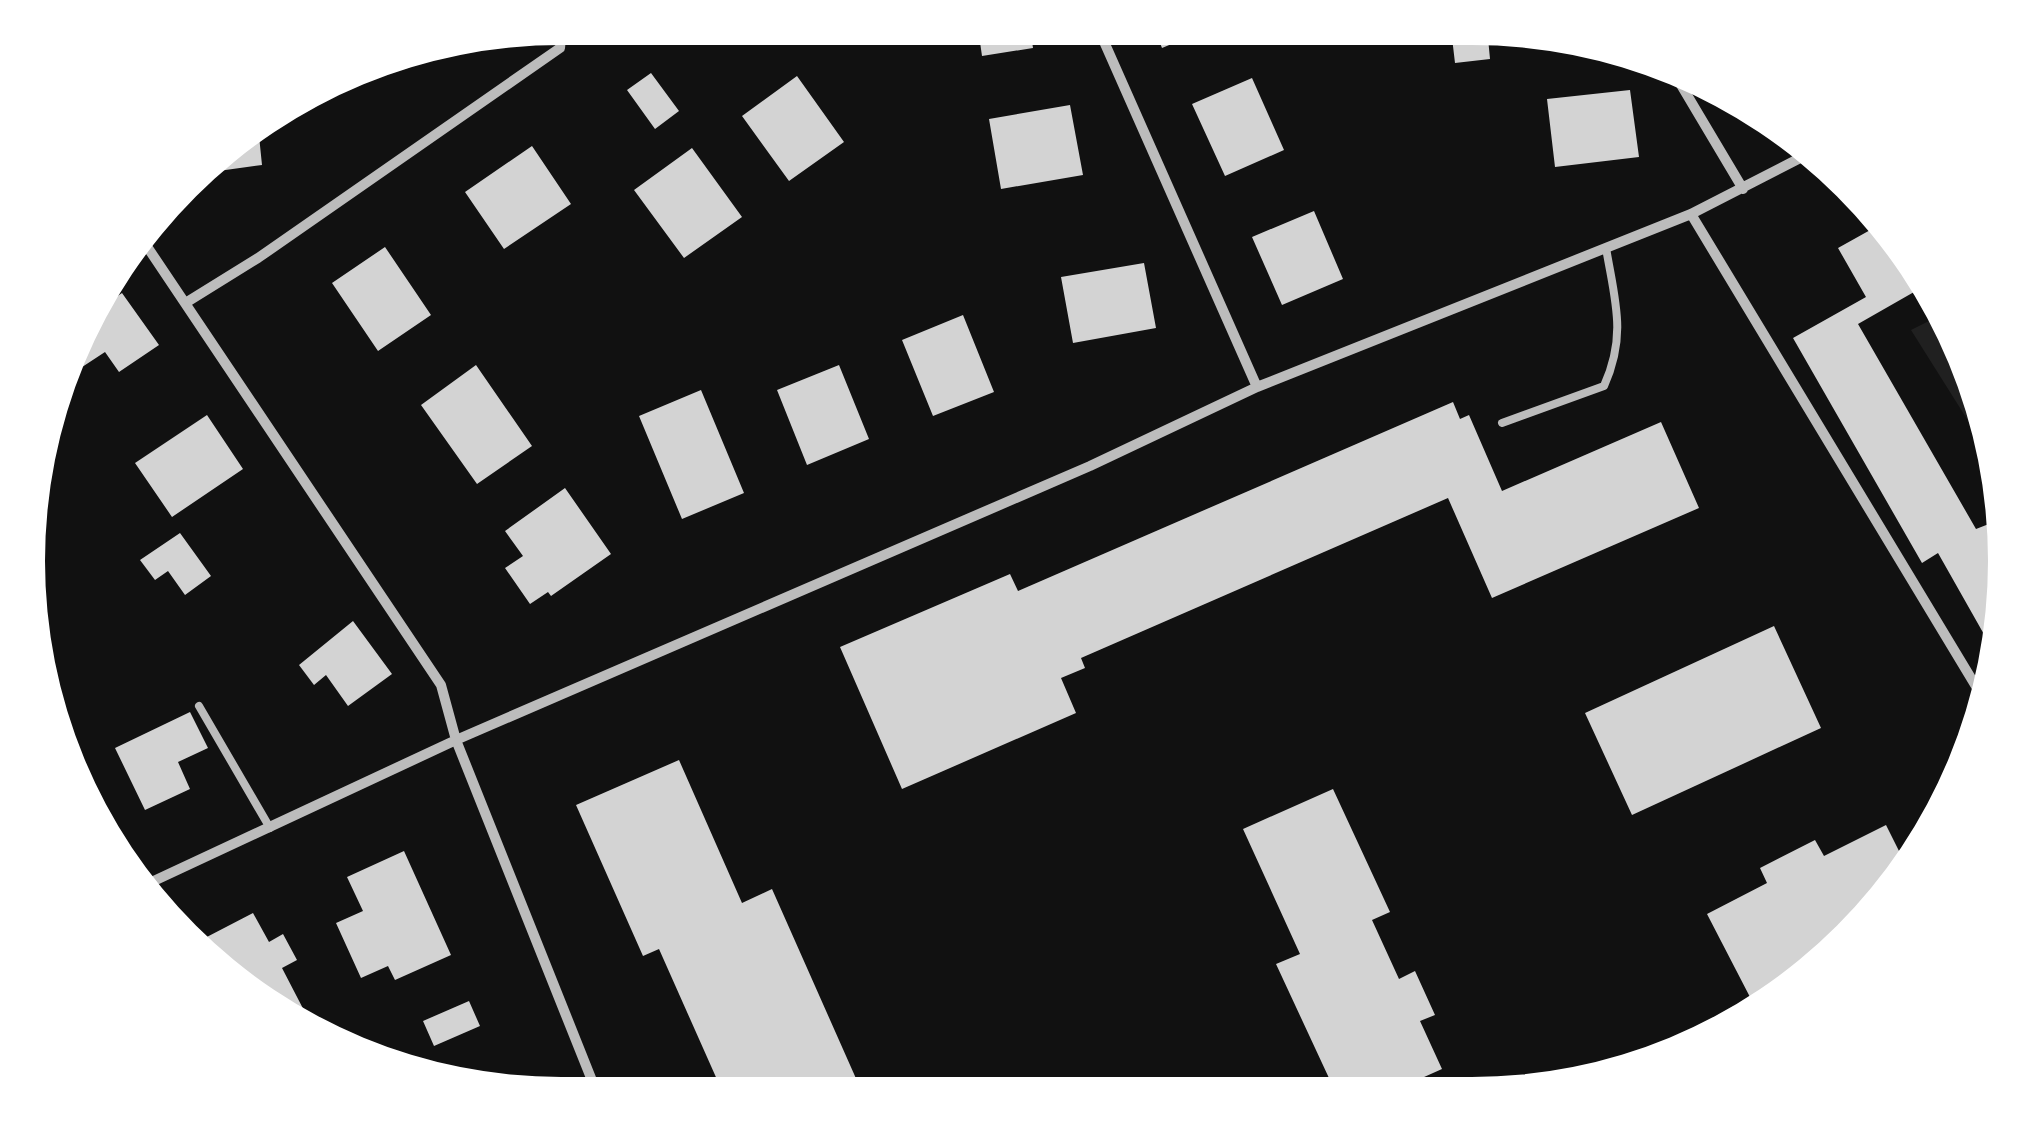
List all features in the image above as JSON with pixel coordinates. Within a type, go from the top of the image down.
[{"type":"street","points":[[187,302],[258,258],[560,45]]},
{"type":"street","points":[[1106,45],[1257,387]]},
{"type":"street","points":[[1685,91],[1743,189]]},
{"type":"street","points":[[156,880],[456,740],[1090,466],[1257,387],[1691,214],[1796,160]]},
{"type":"street","points":[[1691,214],[1973,682]]},
{"type":"street","points":[[150,250],[440,685],[456,740],[591,1077]]},
{"type":"lane","points":[[1502,423],[1604,386],[1618,356],[1618,315],[1606,248]]},
{"type":"lane","points":[[199,706],[270,828]]},
{"type":"shaded area","points":[[1929,321],[1949,364],[1968,421],[1911,330]]},
{"type":"building","points":[[980,45],[1033,45],[1033,48],[982,56]]},
{"type":"building","points":[[1453,45],[1489,45],[1490,59],[1455,63]]},
{"type":"building","points":[[651,73],[679,111],[655,129],[627,90]]},
{"type":"building","points":[[797,76],[844,142],[789,181],[742,116]]},
{"type":"building","points":[[1252,78],[1284,150],[1225,176],[1192,104]]},
{"type":"building","points":[[1630,90],[1639,157],[1555,167],[1547,99]]},
{"type":"building","points":[[1070,105],[1083,175],[1001,189],[989,119]]},
{"type":"building","points":[[260,143],[262,165],[225,170]]},
{"type":"building","points":[[532,146],[571,204],[504,249],[465,192]]},
{"type":"building","points":[[692,148],[742,217],[684,258],[634,190]]},
{"type":"building","points":[[1314,211],[1343,279],[1282,305],[1252,237]]},
{"type":"building","points":[[1868,231],[1913,293],[1858,324],[1976,529],[1987,525],[1983,633],[1938,553],[1922,563],[1793,338],[1866,297],[1838,248]]},
{"type":"building","points":[[385,247],[431,315],[378,351],[332,283]]},
{"type":"building","points":[[1144,263],[1156,328],[1073,343],[1061,277]]},
{"type":"building","points":[[122,293],[159,345],[119,372],[105,352],[83,366],[98,333]]},
{"type":"building","points":[[963,315],[994,392],[933,416],[902,340]]},
{"type":"building","points":[[476,365],[532,446],[477,484],[421,405]]},
{"type":"building","points":[[839,365],[869,439],[807,465],[777,390]]},
{"type":"building","points":[[701,390],[744,493],[682,519],[639,416]]},
{"type":"building","points":[[1453,402],[1460,419],[1469,415],[1502,491],[1661,422],[1699,508],[1492,598],[1448,498],[1081,658],[1085,668],[1061,678],[1076,713],[902,789],[840,647],[1010,574],[1018,591]]},
{"type":"building","points":[[207,415],[243,469],[172,517],[135,463]]},
{"type":"building","points":[[565,488],[611,554],[551,596],[548,592],[530,604],[505,568],[523,556],[505,531]]},
{"type":"building","points":[[180,533],[211,576],[185,595],[168,571],[155,580],[140,560]]},
{"type":"building","points":[[353,621],[392,674],[348,706],[326,675],[314,685],[299,665]]},
{"type":"building","points":[[1774,626],[1821,728],[1632,815],[1585,713]]},
{"type":"building","points":[[190,712],[208,748],[178,762],[190,789],[145,810],[115,748]]},
{"type":"building","points":[[679,760],[742,903],[772,889],[855,1077],[716,1077],[659,949],[643,956],[576,805]]},
{"type":"building","points":[[1333,789],[1390,912],[1372,920],[1399,979],[1415,971],[1435,1015],[1420,1021],[1442,1069],[1424,1077],[1328,1077],[1276,964],[1300,954],[1243,829]]},
{"type":"building","points":[[1886,825],[1899,851],[1837,926],[1749,996],[1707,914],[1767,883],[1760,868],[1815,840],[1824,856]]},
{"type":"building","points":[[404,851],[451,955],[395,980],[388,966],[361,978],[336,923],[363,911],[347,877]]},
{"type":"building","points":[[253,913],[269,942],[283,934],[297,960],[282,968],[303,1008],[247,970],[208,937]]},
{"type":"building","points":[[469,1001],[480,1026],[434,1046],[423,1021]]}]
